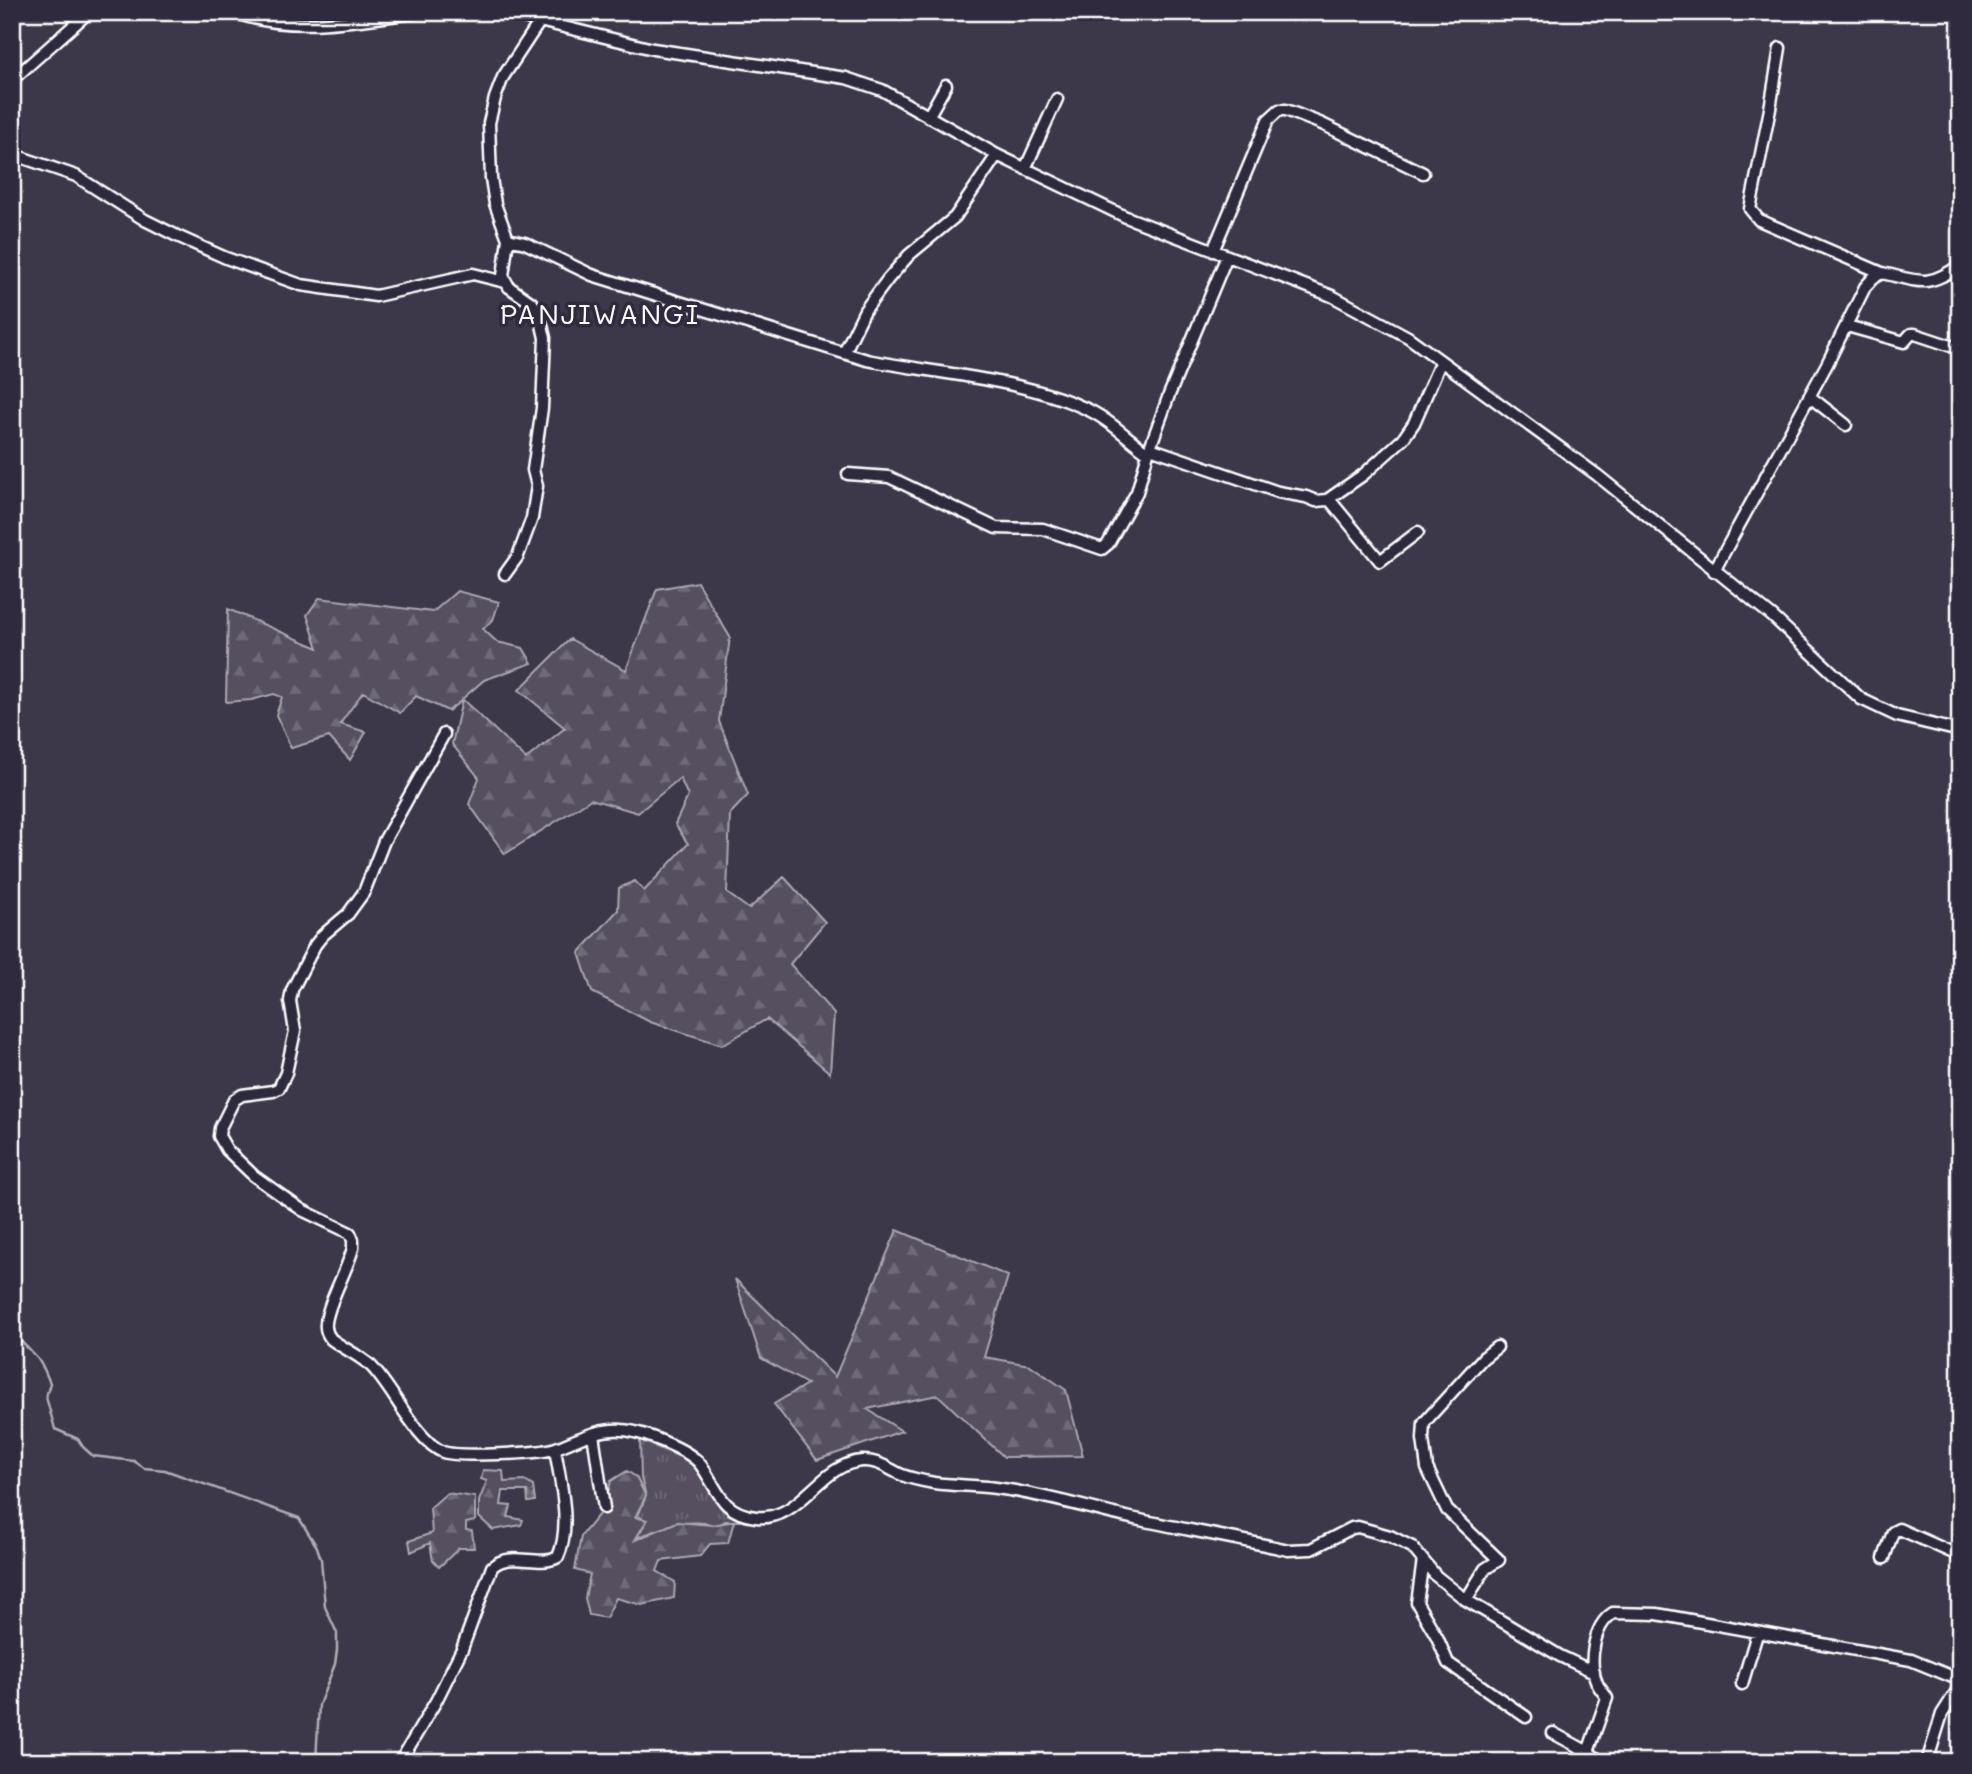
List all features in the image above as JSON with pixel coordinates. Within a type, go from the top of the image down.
[{"type":"street","points":[[12,80],[89,12]]},
{"type":"street","points":[[234,12],[256,19],[312,24],[420,12]]},
{"type":"street","points":[[503,12],[653,49],[846,78],[882,90],[997,155],[1126,217],[1332,296],[1405,334],[1597,475],[1772,616],[1861,699],[1897,716],[1960,731]]},
{"type":"street","points":[[505,282],[503,268],[508,239],[495,204],[489,123],[503,77],[540,21]]},
{"type":"street","points":[[1780,48],[1750,209],[1759,220],[1882,273],[1930,282],[1943,278],[1960,265]]},
{"type":"street","points":[[928,117],[946,85]]},
{"type":"street","points":[[1025,169],[1058,99]]},
{"type":"street","points":[[1213,251],[1268,120],[1279,110],[1286,110],[1322,124],[1423,173]]},
{"type":"street","points":[[12,154],[76,176],[145,220],[177,236],[226,258],[301,285],[376,296],[473,274],[505,282],[539,313],[544,325],[545,346],[542,408],[533,470],[537,486],[532,518],[518,556],[505,574]]},
{"type":"street","points":[[844,354],[860,318],[888,279],[909,255],[955,218],[997,155]]},
{"type":"street","points":[[508,239],[525,243],[593,275],[844,354],[1014,387],[1072,403],[1102,418],[1149,450],[1278,492],[1316,501],[1329,499],[1363,475],[1403,439],[1414,423],[1441,361]]},
{"type":"street","points":[[848,474],[889,477],[996,528],[1043,529],[1102,549],[1108,544],[1137,492],[1169,395],[1227,256]]},
{"type":"street","points":[[1714,571],[1847,326],[1865,287],[1882,273]]},
{"type":"street","points":[[1847,326],[1904,342],[1911,334],[1915,334],[1960,349]]},
{"type":"street","points":[[1809,397],[1846,425]]},
{"type":"street","points":[[1329,499],[1380,561],[1418,532]]},
{"type":"street","points":[[444,734],[384,841],[364,892],[348,914],[315,945],[292,990],[290,1001],[295,1031],[286,1073],[279,1088],[242,1095],[234,1100],[220,1128],[219,1136],[227,1150],[274,1191],[302,1210],[350,1233],[354,1248],[329,1310],[326,1332],[338,1345],[371,1366],[429,1442],[443,1452],[460,1455],[555,1449],[593,1434],[626,1430],[677,1448],[700,1464],[724,1503],[754,1517],[768,1517],[794,1506],[839,1468],[861,1461],[873,1462],[918,1480],[1005,1489],[1288,1550],[1311,1549],[1344,1530],[1358,1527],[1406,1543],[1449,1588],[1466,1600],[1560,1656],[1594,1672]]},
{"type":"street","points":[[1466,1600],[1485,1569],[1499,1560],[1447,1510],[1427,1468],[1424,1423],[1483,1358],[1497,1347]]},
{"type":"street","points":[[593,1434],[604,1508]]},
{"type":"street","points":[[400,1762],[436,1701],[462,1648],[492,1567],[503,1560],[551,1560],[558,1557],[564,1520],[555,1449]]},
{"type":"street","points":[[1884,1558],[1893,1532],[1899,1529],[1960,1556]]},
{"type":"street","points":[[1423,1560],[1417,1603],[1437,1637],[1447,1661],[1526,1717]]},
{"type":"street","points":[[1588,1752],[1606,1698],[1597,1684],[1594,1672],[1595,1644],[1602,1625],[1613,1614],[1657,1614],[1911,1660],[1960,1680]]},
{"type":"street","points":[[1742,1684],[1757,1634]]},
{"type":"street","points":[[1927,1762],[1942,1714],[1960,1686]]},
{"type":"street","points":[[1553,1733],[1602,1762]]},
{"type":"green space","points":[[697,582],[730,637],[719,721],[748,795],[730,814],[727,893],[749,909],[784,877],[825,922],[790,964],[834,1014],[830,1073],[767,1019],[722,1045],[650,1022],[592,992],[579,953],[618,910],[619,888],[635,881],[644,891],[688,844],[675,824],[688,796],[680,778],[638,813],[591,799],[505,854],[469,804],[479,778],[452,744],[462,700],[448,711],[416,696],[400,713],[363,692],[340,724],[366,732],[350,760],[329,737],[291,748],[276,715],[282,697],[274,694],[251,700],[226,702],[228,609],[318,648],[307,615],[319,598],[433,612],[457,591],[499,602],[493,620],[483,629],[497,642],[523,648],[532,663],[484,680],[462,699],[526,759],[565,728],[519,690],[570,639],[626,670],[657,589]]},
{"type":"green space","points":[[897,1230],[1008,1276],[984,1357],[1030,1365],[1066,1390],[1083,1456],[1004,1457],[938,1395],[867,1409],[902,1431],[817,1460],[774,1404],[807,1384],[761,1358],[735,1279],[835,1377]]},
{"type":"green space","points":[[640,1440],[692,1462],[748,1521],[725,1521],[718,1526],[687,1523],[636,1538],[647,1521],[638,1516],[646,1496],[641,1478]]},
{"type":"green space","points":[[483,1470],[503,1471],[504,1482],[525,1481],[533,1486],[535,1501],[528,1502],[527,1491],[503,1491],[501,1505],[511,1506],[508,1517],[523,1520],[521,1525],[493,1530],[479,1517],[479,1501],[487,1481],[481,1479]]},
{"type":"green space","points":[[627,1471],[636,1477],[646,1496],[635,1517],[647,1520],[635,1540],[677,1522],[713,1525],[734,1521],[728,1543],[710,1544],[700,1556],[661,1561],[657,1571],[675,1582],[674,1598],[642,1605],[616,1598],[606,1618],[589,1615],[585,1598],[590,1574],[575,1570],[581,1536],[604,1508],[611,1481]]},
{"type":"green space","points":[[447,1493],[475,1497],[475,1521],[466,1523],[466,1530],[472,1531],[474,1548],[459,1548],[439,1567],[433,1561],[430,1543],[411,1552],[409,1541],[432,1533],[430,1508]]},
{"type":"waterway","points":[[12,1326],[20,1340],[38,1359],[50,1383],[46,1397],[55,1429],[78,1439],[93,1456],[134,1461],[144,1468],[165,1470],[299,1518],[317,1547],[321,1559],[325,1607],[337,1633],[335,1664],[319,1705],[316,1762]]},
{"type":"district","name":"PANJIWANGI","points":[[600,314]]}]
